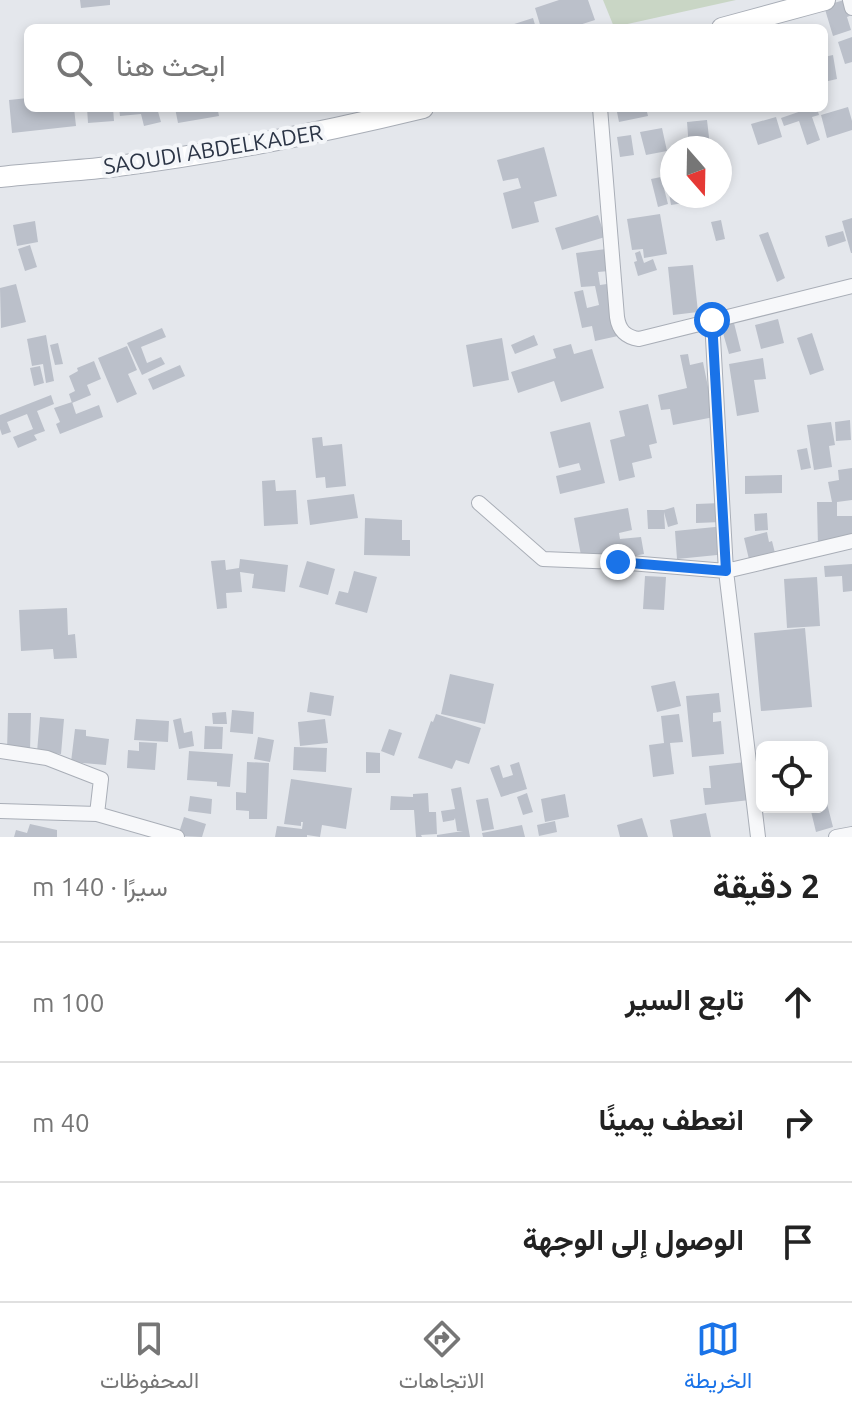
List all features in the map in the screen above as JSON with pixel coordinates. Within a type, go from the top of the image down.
[{"type":"main road","points":[[737,24],[825,0]]},
{"type":"main road","name":"SAOUDI ABDELKADER","points":[[0,177],[110,167],[234,149],[407,112]]},
{"type":"street","points":[[850,0],[852,8]]},
{"type":"street","points":[[600,112],[617,317],[626,335],[639,339],[852,286]]},
{"type":"street","points":[[712,320],[726,571],[758,837]]},
{"type":"street","points":[[479,503],[543,559],[726,571],[852,541]]},
{"type":"street","points":[[0,751],[47,758],[101,779],[97,814]]},
{"type":"street","points":[[0,811],[97,814],[177,837]]},
{"type":"street","points":[[836,837],[852,834]]},
{"type":"green space","points":[[603,0],[736,0],[628,24],[613,24]]},
{"type":"building","points":[[80,0],[110,0],[110,5],[81,8]]},
{"type":"building","points":[[559,0],[588,0],[595,20],[582,24],[540,24],[535,8]]},
{"type":"building","points":[[844,0],[852,11],[852,15],[847,17],[851,30],[833,36],[824,6]]},
{"type":"building","points":[[533,18],[535,24],[514,24]]},
{"type":"building","points":[[852,37],[852,62],[845,64],[838,42]]},
{"type":"building","points":[[833,55],[837,79],[828,81],[828,56]]},
{"type":"building","points":[[24,98],[24,112],[74,112],[76,126],[12,133],[9,100]]},
{"type":"building","points":[[848,107],[852,130],[827,138],[821,115]]},
{"type":"building","points":[[87,112],[113,112],[114,121],[88,123]]},
{"type":"building","points":[[120,112],[158,112],[161,122],[144,126],[141,114],[120,116]]},
{"type":"building","points":[[176,112],[218,112],[219,116],[178,123]]},
{"type":"building","points":[[617,112],[647,112],[648,116],[619,122]]},
{"type":"building","points":[[798,112],[818,112],[819,115],[812,117],[820,140],[807,145],[799,121],[784,126],[781,118]]},
{"type":"building","points":[[776,117],[782,137],[758,145],[751,124]]},
{"type":"building","points":[[707,120],[709,136],[688,136],[687,122]]},
{"type":"building","points":[[662,128],[660,152],[646,155],[640,132]]},
{"type":"building","points":[[631,135],[634,155],[620,157],[617,137]]},
{"type":"building","points":[[544,147],[557,196],[534,202],[539,222],[512,229],[503,193],[521,188],[518,178],[503,181],[497,160]]},
{"type":"building","points":[[660,177],[658,207],[651,179]]},
{"type":"building","points":[[660,214],[667,254],[644,258],[643,249],[632,250],[627,219]]},
{"type":"building","points":[[598,215],[605,237],[562,250],[555,228]]},
{"type":"building","points":[[852,218],[852,253],[851,253],[842,221]]},
{"type":"building","points":[[721,220],[725,239],[716,241],[711,222]]},
{"type":"building","points":[[35,221],[38,242],[17,246],[13,225]]},
{"type":"building","points":[[843,231],[846,241],[828,247],[825,236]]},
{"type":"building","points":[[768,232],[785,278],[777,282],[759,235]]},
{"type":"building","points":[[30,245],[37,267],[25,271],[18,249]]},
{"type":"building","points":[[606,249],[609,271],[598,272],[600,285],[607,284],[618,336],[595,341],[592,326],[582,328],[574,292],[583,290],[587,308],[599,305],[595,286],[581,287],[576,253]]},
{"type":"building","points":[[640,251],[644,263],[653,259],[657,270],[638,276],[634,262],[637,261],[635,253]]},
{"type":"building","points":[[693,265],[698,312],[673,315],[668,267]]},
{"type":"building","points":[[16,284],[26,322],[1,328],[0,288]]},
{"type":"building","points":[[778,319],[784,343],[761,349],[755,325]]},
{"type":"building","points":[[734,323],[741,351],[729,354],[721,326]]},
{"type":"building","points":[[162,328],[166,337],[141,347],[147,363],[161,357],[165,364],[142,375],[127,343]]},
{"type":"building","points":[[812,333],[824,370],[810,375],[797,338]]},
{"type":"building","points":[[46,335],[54,381],[46,383],[43,364],[32,366],[27,339]]},
{"type":"building","points":[[534,335],[538,345],[515,354],[511,345]]},
{"type":"building","points":[[502,338],[509,380],[473,387],[466,345]]},
{"type":"building","points":[[58,343],[63,364],[55,365],[50,345]]},
{"type":"building","points":[[571,344],[574,354],[592,349],[604,388],[561,402],[554,381],[518,393],[511,372],[556,358],[553,349]]},
{"type":"building","points":[[127,346],[137,370],[128,374],[137,394],[117,403],[98,358]]},
{"type":"building","points":[[688,354],[690,365],[703,362],[714,417],[673,425],[670,409],[661,410],[658,395],[687,388],[680,355]]},
{"type":"building","points":[[763,358],[766,379],[754,380],[759,412],[737,416],[729,364]]},
{"type":"building","points":[[94,361],[101,379],[87,385],[91,395],[72,403],[69,394],[75,391],[69,376],[78,371],[77,368]]},
{"type":"building","points":[[180,365],[185,376],[153,390],[148,379]]},
{"type":"building","points":[[40,366],[44,383],[34,386],[30,368]]},
{"type":"building","points":[[51,395],[54,404],[37,411],[45,431],[34,435],[37,440],[18,448],[13,437],[33,429],[27,414],[7,422],[11,432],[2,435],[0,415]]},
{"type":"building","points":[[72,402],[76,414],[99,405],[103,417],[60,434],[56,424],[60,422],[54,408]]},
{"type":"building","points":[[648,404],[657,443],[649,445],[652,458],[632,463],[635,477],[619,481],[610,440],[625,436],[619,411]]},
{"type":"building","points":[[850,420],[851,440],[836,441],[835,422]]},
{"type":"building","points":[[590,422],[605,483],[560,494],[556,476],[581,470],[579,463],[559,468],[550,432]]},
{"type":"building","points":[[831,422],[835,445],[829,446],[832,467],[814,470],[807,425]]},
{"type":"building","points":[[322,437],[323,446],[342,444],[346,486],[326,488],[325,477],[316,478],[312,438]]},
{"type":"building","points":[[807,448],[811,468],[801,470],[797,450]]},
{"type":"building","points":[[852,468],[852,500],[837,502],[837,516],[852,516],[852,546],[818,547],[817,502],[832,502],[828,482],[839,480],[838,470]]},
{"type":"building","points":[[782,475],[782,493],[745,494],[745,476]]},
{"type":"building","points":[[275,480],[276,491],[296,490],[298,524],[264,526],[262,481]]},
{"type":"building","points":[[354,494],[358,518],[310,525],[307,500]]},
{"type":"building","points":[[721,503],[722,522],[696,523],[696,504]]},
{"type":"building","points":[[674,507],[678,524],[668,527],[664,512],[665,529],[648,529],[647,510]]},
{"type":"building","points":[[628,508],[632,530],[619,533],[620,539],[641,537],[644,554],[583,566],[574,518]]},
{"type":"building","points":[[767,513],[768,530],[755,531],[754,514]]},
{"type":"building","points":[[365,518],[402,520],[402,540],[410,540],[410,556],[364,555]]},
{"type":"building","points":[[725,526],[727,554],[677,559],[675,531]]},
{"type":"building","points":[[767,532],[777,561],[751,568],[744,538]]},
{"type":"building","points":[[240,559],[288,565],[285,592],[252,588],[254,574],[240,572],[242,592],[226,593],[227,608],[217,609],[211,561],[225,560],[226,570],[239,568]]},
{"type":"building","points":[[307,561],[335,569],[328,595],[299,587]]},
{"type":"building","points":[[852,564],[852,591],[843,592],[842,576],[825,577],[824,566]]},
{"type":"building","points":[[354,571],[377,577],[367,613],[335,604],[339,591],[348,593]]},
{"type":"building","points":[[645,576],[666,577],[664,610],[643,609]]},
{"type":"building","points":[[817,577],[820,626],[787,628],[784,579]]},
{"type":"building","points":[[67,608],[68,635],[75,634],[77,658],[54,659],[53,649],[21,651],[19,610]]},
{"type":"building","points":[[805,628],[812,707],[761,711],[754,633]]},
{"type":"building","points":[[450,674],[494,684],[485,724],[441,714]]},
{"type":"building","points":[[675,681],[681,706],[657,712],[651,686]]},
{"type":"building","points":[[310,692],[334,696],[331,716],[307,712]]},
{"type":"building","points":[[719,693],[721,712],[713,713],[713,722],[721,721],[724,754],[692,757],[686,696]]},
{"type":"building","points":[[232,710],[254,712],[253,734],[230,732]]},
{"type":"building","points":[[226,712],[227,724],[213,724],[212,713]]},
{"type":"building","points":[[8,713],[31,713],[30,751],[7,751]]},
{"type":"building","points":[[436,714],[481,728],[469,764],[456,760],[452,769],[418,758]]},
{"type":"building","points":[[679,714],[683,742],[670,743],[674,774],[653,777],[649,745],[664,743],[661,716]]},
{"type":"building","points":[[40,717],[64,719],[61,754],[37,752]]},
{"type":"building","points":[[181,718],[184,733],[192,731],[194,746],[179,749],[173,720]]},
{"type":"building","points":[[136,719],[169,721],[168,742],[134,740]]},
{"type":"building","points":[[325,719],[328,743],[300,746],[298,722]]},
{"type":"building","points":[[205,726],[223,727],[222,749],[204,749]]},
{"type":"building","points":[[75,729],[86,730],[86,736],[109,739],[106,765],[71,762]]},
{"type":"building","points":[[389,729],[402,733],[394,756],[381,751]]},
{"type":"building","points":[[258,737],[274,740],[270,762],[254,759]]},
{"type":"building","points":[[139,742],[157,743],[155,770],[127,768],[128,750],[139,751]]},
{"type":"building","points":[[294,747],[327,748],[326,772],[293,770]]},
{"type":"building","points":[[189,751],[233,754],[230,787],[217,786],[217,782],[187,780]]},
{"type":"building","points":[[366,752],[380,753],[380,773],[366,773]]},
{"type":"building","points":[[247,762],[269,763],[267,819],[249,819],[249,811],[236,810],[236,792],[246,793]]},
{"type":"building","points":[[519,762],[527,789],[501,797],[490,768],[499,765],[503,778],[513,775],[510,765]]},
{"type":"building","points":[[746,762],[750,800],[705,805],[703,788],[711,788],[709,766]]},
{"type":"building","points":[[291,779],[352,788],[346,829],[322,825],[320,837],[275,837],[277,826],[302,829],[303,822],[301,826],[284,824]]},
{"type":"building","points":[[461,787],[470,837],[437,837],[463,831],[457,831],[455,818],[443,822],[441,811],[455,809],[451,789]]},
{"type":"building","points":[[428,793],[429,812],[436,812],[437,834],[416,837],[414,810],[390,810],[391,796],[413,797],[413,794]]},
{"type":"building","points":[[527,793],[533,812],[523,815],[517,797]]},
{"type":"building","points":[[565,794],[569,817],[545,822],[541,799]]},
{"type":"building","points":[[190,796],[212,799],[211,814],[188,811]]},
{"type":"building","points":[[488,798],[494,829],[482,831],[476,800]]},
{"type":"building","points":[[828,807],[833,827],[816,832],[811,813],[828,813]]},
{"type":"building","points":[[706,813],[711,837],[673,837],[670,820]]},
{"type":"building","points":[[184,817],[206,824],[202,837],[178,836]]},
{"type":"building","points":[[642,818],[648,837],[620,837],[617,825]]},
{"type":"building","points":[[555,821],[557,832],[539,836],[537,825]]},
{"type":"building","points":[[30,824],[57,830],[57,837],[14,837],[16,830],[27,833]]},
{"type":"building","points":[[522,825],[525,837],[483,837],[482,833]]},
{"type":"route","points":[[618,562],[726,571],[712,320]]}]
